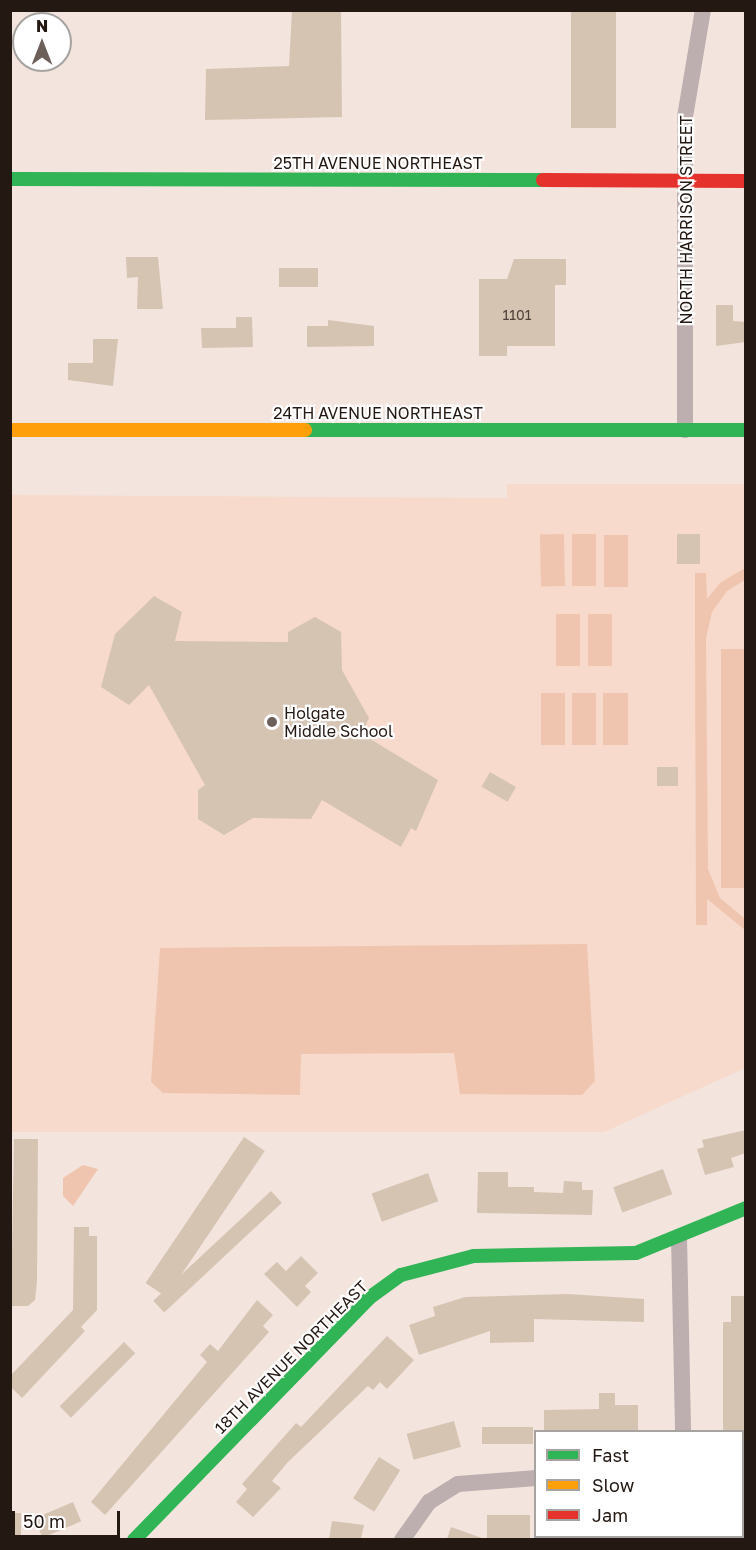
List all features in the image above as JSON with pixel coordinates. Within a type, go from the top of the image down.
[{"type":"street","name":"NORTH HARRISON STREET","points":[[685,430],[685,181],[690,67],[703,10]]},
{"type":"street","name":"25TH AVENUE NORTHEAST","points":[[10,179],[746,181]]},
{"type":"street","name":"24TH AVENUE NORTHEAST","points":[[10,430],[746,430]]},
{"type":"street","name":"18TH AVENUE NORTHEAST","points":[[134,1539],[369,1298],[401,1275],[437,1262],[474,1256],[636,1253],[746,1208]]},
{"type":"street","points":[[679,1237],[683,1430]]},
{"type":"street","points":[[402,1539],[429,1502],[458,1484],[534,1478]]},
{"type":"shaded area","points":[[507,484],[745,484],[745,1068],[604,1132],[11,1132],[11,495],[507,498]]},
{"type":"shaded area","points":[[540,534],[564,534],[565,586],[541,586]]},
{"type":"shaded area","points":[[572,534],[596,534],[596,586],[572,586]]},
{"type":"shaded area","points":[[604,535],[628,535],[628,587],[604,587]]},
{"type":"shaded area","points":[[745,568],[745,580],[727,591],[712,612],[706,638],[708,869],[720,898],[745,919],[745,930],[707,899],[707,925],[696,925],[695,573],[706,573],[707,599],[720,583]]},
{"type":"shaded area","points":[[556,614],[580,614],[580,666],[556,666]]},
{"type":"shaded area","points":[[588,614],[612,614],[612,666],[588,666]]},
{"type":"shaded area","points":[[721,649],[745,649],[745,888],[721,888]]},
{"type":"shaded area","points":[[541,693],[565,693],[565,745],[541,745]]},
{"type":"shaded area","points":[[572,693],[596,693],[596,745],[572,745]]},
{"type":"shaded area","points":[[603,693],[628,693],[628,745],[603,745]]},
{"type":"shaded area","points":[[587,944],[595,1081],[582,1095],[460,1094],[454,1053],[301,1054],[300,1095],[163,1093],[151,1082],[160,948]]},
{"type":"shaded area","points":[[83,1165],[98,1169],[73,1206],[63,1196],[63,1178]]},
{"type":"building","points":[[292,10],[341,10],[342,117],[205,120],[206,69],[289,66]]},
{"type":"building","points":[[571,10],[616,10],[616,128],[571,128]]},
{"type":"building","points":[[126,257],[158,257],[163,309],[137,309],[138,277],[127,278]]},
{"type":"building","points":[[514,259],[566,259],[566,285],[555,285],[555,346],[507,346],[507,356],[479,356],[479,279],[507,279]]},
{"type":"building","points":[[279,268],[318,268],[318,287],[279,287]]},
{"type":"building","points":[[716,305],[733,305],[733,321],[746,322],[746,342],[716,346]]},
{"type":"building","points":[[236,317],[252,317],[253,347],[202,348],[201,328],[236,328]]},
{"type":"building","points":[[328,320],[374,326],[374,346],[307,347],[307,326],[328,326]]},
{"type":"building","points":[[93,339],[118,339],[113,386],[68,380],[68,363],[93,363]]},
{"type":"building","points":[[677,534],[700,534],[700,564],[677,564]]},
{"type":"building","name":"Holgate Middle School","points":[[154,596],[182,612],[175,641],[288,642],[288,632],[315,617],[341,632],[342,670],[369,718],[362,734],[438,780],[416,831],[411,828],[401,847],[322,800],[311,819],[253,818],[224,835],[198,819],[198,790],[205,785],[149,685],[129,705],[101,687],[115,634]]},
{"type":"building","points":[[657,767],[678,767],[678,786],[657,786]]},
{"type":"building","points":[[490,772],[516,787],[507,802],[482,787]]},
{"type":"building","points":[[746,1130],[746,1153],[731,1158],[734,1167],[705,1175],[697,1149],[704,1147],[702,1140]]},
{"type":"building","points":[[244,1137],[265,1151],[166,1297],[146,1283]]},
{"type":"building","points":[[14,1139],[38,1139],[37,1281],[35,1300],[28,1306],[11,1306]]},
{"type":"building","points":[[663,1169],[672,1194],[622,1212],[613,1187]]},
{"type":"building","points":[[478,1172],[508,1172],[508,1187],[534,1187],[534,1192],[563,1193],[564,1181],[582,1182],[582,1190],[593,1190],[592,1215],[477,1213]]},
{"type":"building","points":[[428,1173],[438,1201],[382,1222],[372,1194]]},
{"type":"building","points":[[271,1191],[282,1203],[164,1313],[153,1301]]},
{"type":"building","points":[[74,1227],[89,1227],[89,1236],[97,1236],[97,1310],[81,1327],[85,1331],[22,1398],[12,1388],[12,1374],[73,1310]]},
{"type":"building","points":[[301,1256],[318,1273],[305,1286],[311,1292],[297,1307],[264,1274],[277,1262],[286,1271]]},
{"type":"building","points":[[568,1294],[644,1299],[644,1322],[534,1319],[534,1342],[490,1343],[490,1331],[419,1355],[409,1325],[435,1316],[433,1307],[465,1297]]},
{"type":"building","points":[[731,1296],[746,1296],[746,1431],[723,1430],[723,1322],[731,1322]]},
{"type":"building","points":[[257,1300],[273,1315],[263,1326],[269,1332],[105,1515],[91,1502],[207,1362],[200,1355],[210,1344],[218,1351]]},
{"type":"building","points":[[387,1336],[414,1360],[387,1389],[380,1382],[373,1390],[368,1386],[288,1462],[272,1481],[281,1488],[253,1517],[236,1502],[247,1489],[242,1484],[296,1423],[301,1427]]},
{"type":"building","points":[[124,1342],[135,1353],[71,1418],[60,1406]]},
{"type":"building","points":[[599,1393],[615,1393],[615,1405],[638,1405],[638,1430],[544,1430],[544,1410],[599,1409]]},
{"type":"building","points":[[454,1421],[461,1447],[414,1460],[407,1434]]},
{"type":"building","points":[[482,1427],[533,1427],[533,1444],[482,1444]]},
{"type":"building","points":[[379,1457],[400,1470],[374,1512],[353,1499]]},
{"type":"building","points":[[73,1502],[81,1521],[43,1538],[34,1518]]},
{"type":"building","points":[[10,1513],[21,1513],[21,1535],[10,1535]]},
{"type":"building","points":[[487,1515],[530,1515],[530,1539],[487,1539]]},
{"type":"building","points":[[332,1521],[364,1525],[361,1539],[329,1539]]},
{"type":"building","points":[[451,1527],[482,1538],[482,1539],[447,1539]]},
{"type":"traffic: fast","points":[[10,179],[543,180]]},
{"type":"traffic: fast","points":[[305,430],[746,430]]},
{"type":"traffic: fast","points":[[134,1540],[369,1298],[401,1275],[474,1256],[636,1253],[746,1208]]},
{"type":"traffic: slow","points":[[10,430],[305,430]]},
{"type":"traffic: jam","points":[[543,180],[746,181]]},
{"type":"place","name":"Holgate Middle School","points":[[272,722]]}]
